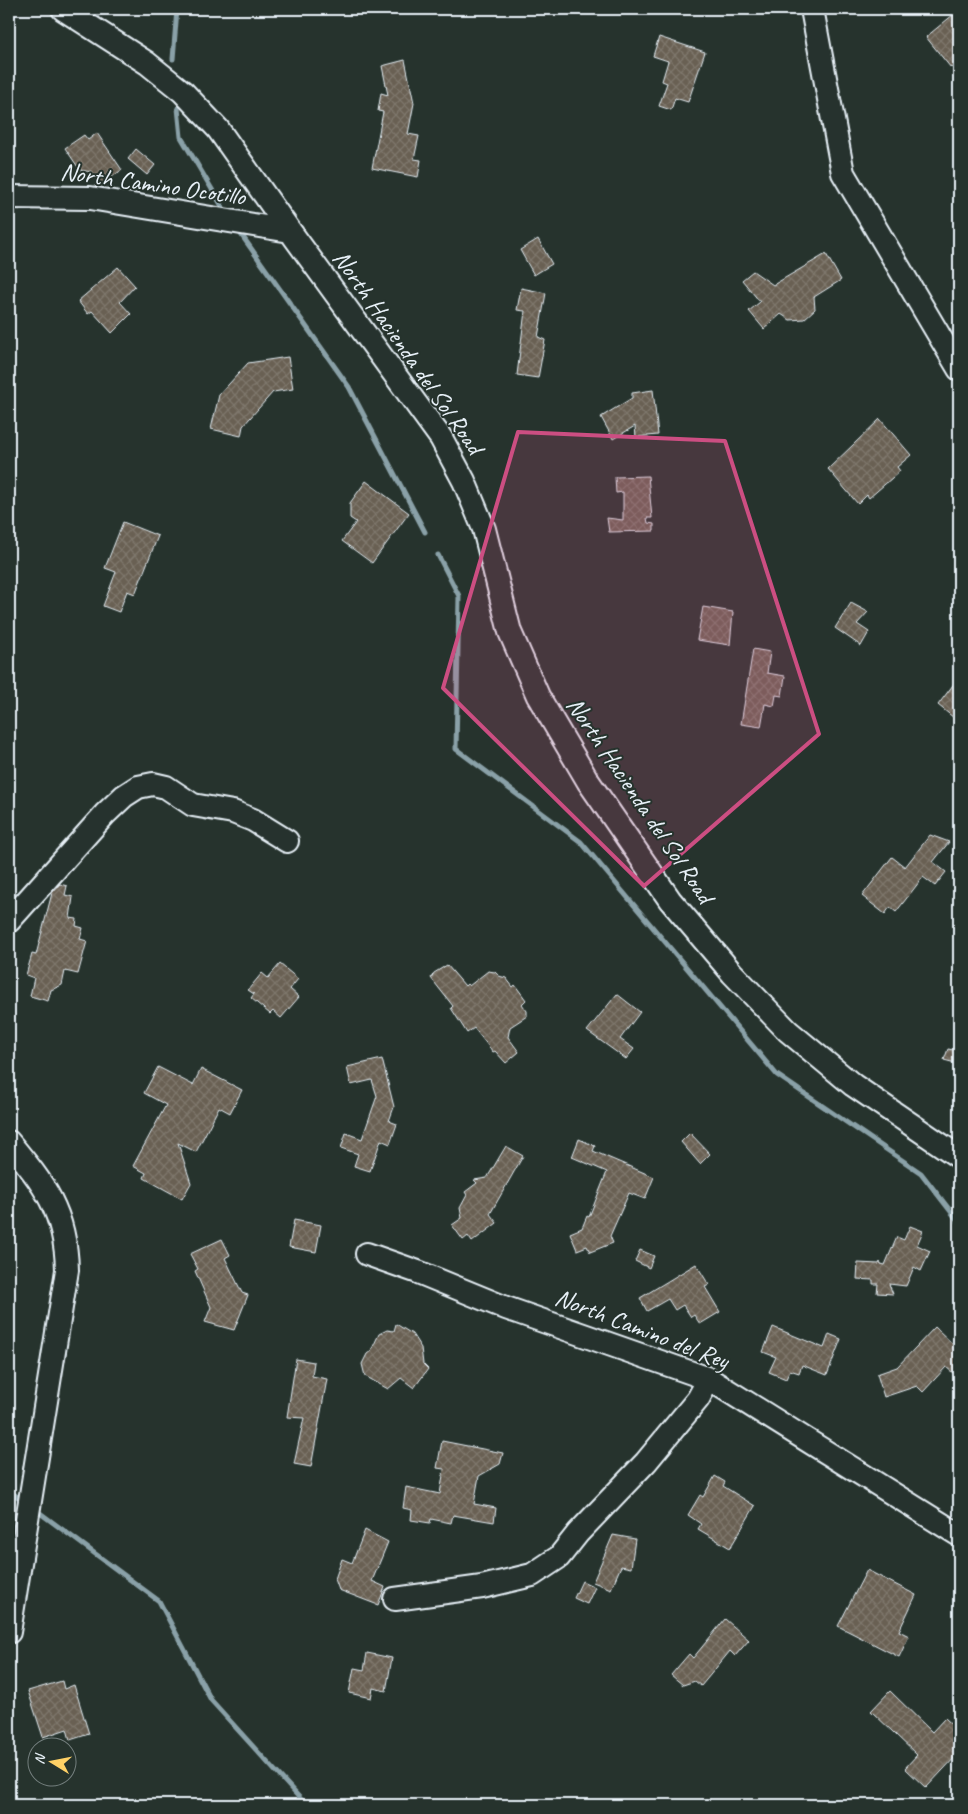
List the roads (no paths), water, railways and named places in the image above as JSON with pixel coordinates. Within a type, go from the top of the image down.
[{"type":"street","name":"North Hacienda del Sol Road","points":[[63,9],[147,63],[183,92],[218,129],[290,232],[441,438],[464,480],[484,528],[510,632],[538,696],[588,781],[666,893],[732,973],[788,1031],[853,1085],[959,1157]]},
{"type":"street","points":[[812,9],[843,173],[959,369]]},
{"type":"street","name":"North Camino Ocotillo","points":[[9,197],[90,198],[290,232]]},
{"type":"street","points":[[9,921],[105,814],[124,796],[138,787],[153,784],[166,787],[193,805],[233,812],[253,820],[287,841]]},
{"type":"street","points":[[9,1142],[42,1183],[52,1202],[64,1233],[67,1270],[9,1632]]},
{"type":"street","name":"North Camino del Rey","points":[[367,1254],[418,1272],[506,1308],[709,1379],[959,1534]]},
{"type":"street","points":[[395,1599],[482,1587],[532,1574],[559,1558],[578,1533],[646,1462],[698,1398],[709,1379]]},
{"type":"waterway","points":[[173,59],[177,9]]},
{"type":"waterway","points":[[178,108],[181,137],[226,213]]},
{"type":"waterway","points":[[238,230],[349,387],[425,532]]},
{"type":"waterway","points":[[438,555],[459,596],[456,749],[581,842],[777,1075],[921,1173],[959,1222]]},
{"type":"waterway","points":[[9,1491],[25,1502]]},
{"type":"waterway","points":[[36,1510],[159,1601],[211,1700],[306,1805]]}]
